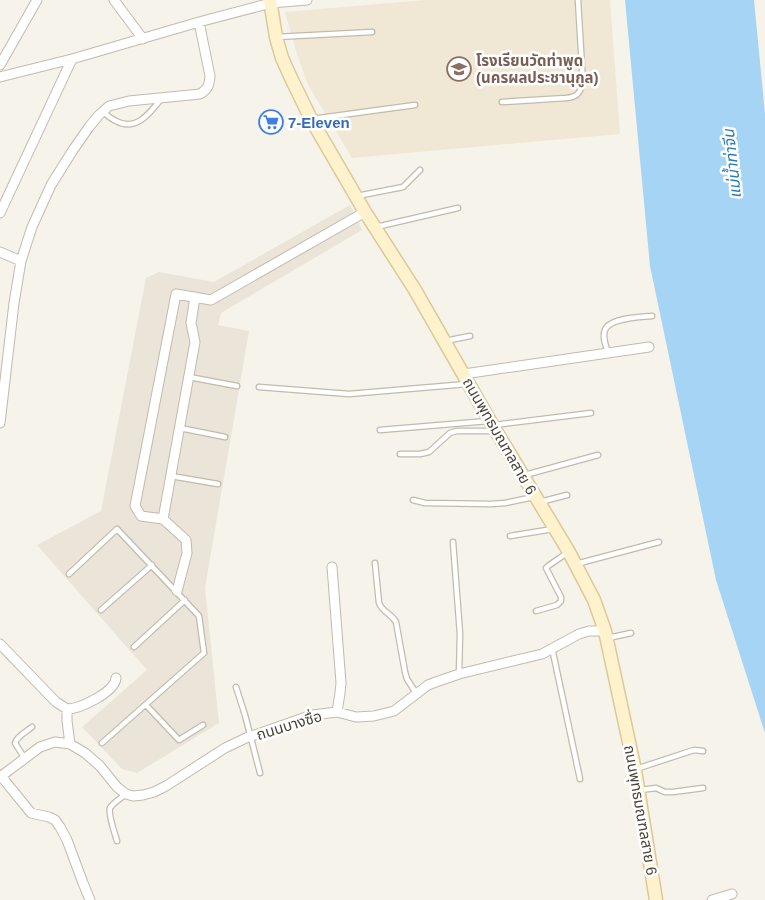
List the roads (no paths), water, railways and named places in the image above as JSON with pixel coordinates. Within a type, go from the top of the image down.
[{"type":"main road","name":"ถนนพุทธมณฑลสาย 6","points":[[270,2],[282,58],[312,119],[569,552],[594,600],[606,635],[635,770],[656,900]]},
{"type":"street","points":[[0,65],[37,0]]},
{"type":"street","points":[[114,0],[143,39]]},
{"type":"street","points":[[0,77],[72,59],[270,2],[307,0]]},
{"type":"street","points":[[0,423],[15,294],[21,262],[32,228],[51,185],[89,127],[109,106],[129,101],[200,94],[206,90],[209,86],[210,76],[199,22]]},
{"type":"street","points":[[0,214],[72,59]]},
{"type":"street","points":[[177,591],[187,553],[186,540],[163,519],[141,516],[134,506],[176,294],[211,300],[366,212]]},
{"type":"street","points":[[0,252],[21,262]]},
{"type":"street","points":[[163,519],[196,342],[191,323],[195,297]]},
{"type":"street","points":[[467,379],[649,347]]},
{"type":"street","points":[[332,567],[341,683],[337,712]]},
{"type":"street","name":"ถนนบางซื่อ","points":[[126,794],[133,796],[154,792],[249,734],[312,715],[337,712],[356,717],[374,716],[394,711],[428,685],[436,682],[459,674],[542,654],[579,634],[589,631],[606,635]]},
{"type":"street","points":[[0,644],[56,702],[67,709],[78,707],[96,699],[116,683],[116,678]]},
{"type":"street","points":[[67,709],[70,741]]},
{"type":"street","points":[[90,900],[67,840],[55,820],[31,813],[0,776],[23,756],[40,747],[55,742],[70,741],[100,766],[117,787],[126,794]]},
{"type":"street","points":[[712,900],[732,894]]},
{"type":"lane","points":[[502,102],[566,98],[573,97],[579,93],[584,84],[578,0]]},
{"type":"lane","points":[[276,37],[372,32]]},
{"type":"lane","points":[[103,112],[117,122],[126,125],[147,117],[162,98]]},
{"type":"lane","points":[[312,119],[414,105]]},
{"type":"lane","points":[[356,196],[403,187],[420,170]]},
{"type":"lane","points":[[375,227],[458,208]]},
{"type":"lane","points":[[608,353],[604,333],[608,325],[616,321],[652,316]]},
{"type":"lane","points":[[444,341],[470,336]]},
{"type":"lane","points":[[189,377],[238,386]]},
{"type":"lane","points":[[259,387],[349,394],[467,379]]},
{"type":"lane","points":[[400,454],[429,452],[450,433],[457,431],[591,413]]},
{"type":"lane","points":[[380,430],[493,426]]},
{"type":"lane","points":[[180,428],[225,437]]},
{"type":"lane","points":[[523,475],[598,455]]},
{"type":"lane","points":[[171,476],[218,484]]},
{"type":"lane","points":[[413,500],[425,503],[491,504],[567,495]]},
{"type":"lane","points":[[69,574],[118,529],[199,616],[204,653],[102,743]]},
{"type":"lane","points":[[510,536],[555,529]]},
{"type":"lane","points":[[453,542],[460,634],[459,674]]},
{"type":"lane","points":[[575,564],[659,542]]},
{"type":"lane","points":[[536,611],[557,605],[561,601],[561,597],[546,568],[569,552]]},
{"type":"lane","points":[[375,563],[380,603],[382,609],[393,617],[396,622],[407,679],[417,694]]},
{"type":"lane","points":[[101,610],[152,565]]},
{"type":"lane","points":[[134,647],[185,600]]},
{"type":"lane","points":[[606,635],[631,634]]},
{"type":"lane","points":[[552,648],[580,779]]},
{"type":"lane","points":[[236,687],[260,773]]},
{"type":"lane","points":[[146,705],[179,740],[203,725]]},
{"type":"lane","points":[[23,756],[15,743],[18,738],[32,727]]},
{"type":"lane","points":[[635,770],[694,750],[703,751]]},
{"type":"lane","points":[[638,791],[656,788],[668,792],[703,788]]},
{"type":"lane","points":[[117,841],[110,809],[113,804],[126,794]]},
{"type":"water","name":"แม่น้ำท่าจีน","points":[[625,0],[754,0],[765,114],[765,733],[716,580],[650,266]]},
{"type":"place","name":"โรงเรียนวัดท่าพูด (นครผลประชานุกูล)","points":[[459,69]]},
{"type":"place","name":"7-Eleven","points":[[271,122]]}]
